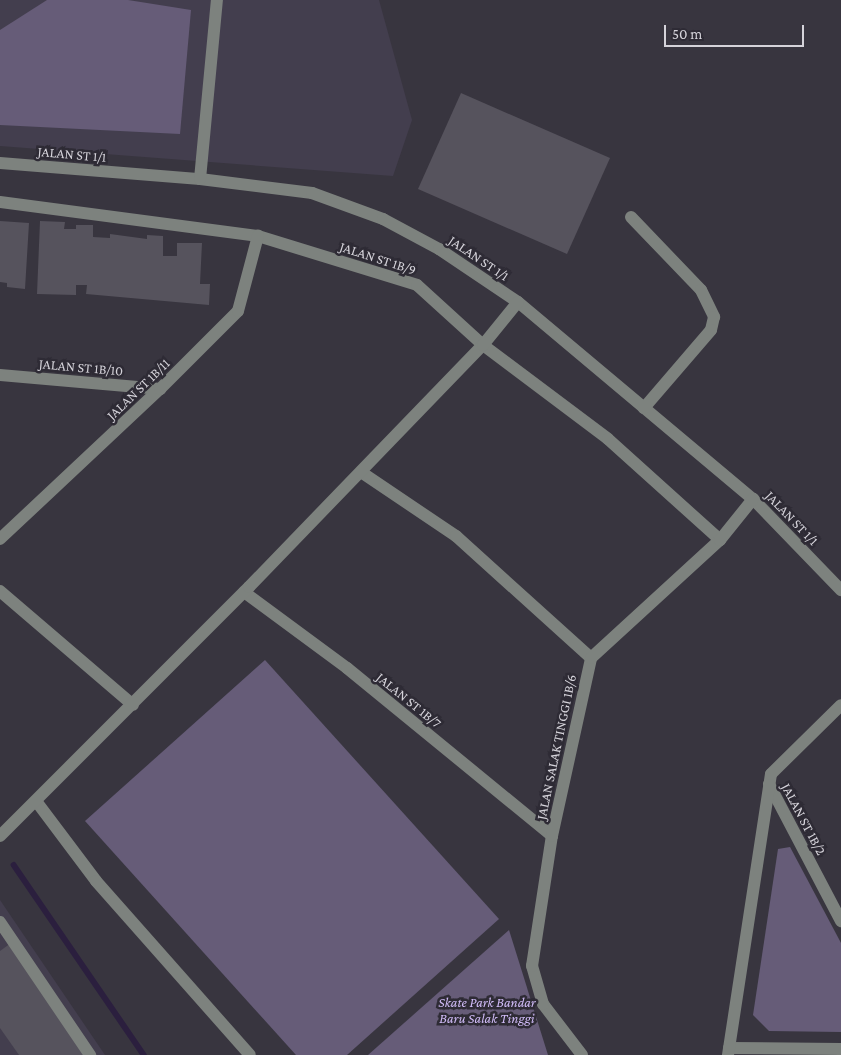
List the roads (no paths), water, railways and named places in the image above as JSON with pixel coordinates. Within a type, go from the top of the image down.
[{"type":"street","points":[[200,179],[217,0]]},
{"type":"street","name":"JALAN ST 1/1","points":[[0,163],[200,179],[312,192],[384,219],[439,249],[518,302],[753,498],[841,590]]},
{"type":"street","name":"JALAN ST 1B/9","points":[[0,202],[258,236],[417,285],[483,345],[608,439],[720,540]]},
{"type":"street","points":[[631,217],[701,290],[714,317],[711,330],[644,408]]},
{"type":"street","name":"JALAN ST 1B/11","points":[[0,540],[160,389],[238,311],[258,236]]},
{"type":"street","points":[[0,836],[133,705],[361,472],[483,345],[518,302]]},
{"type":"street","name":"JALAN ST 1B/10","points":[[0,375],[160,389]]},
{"type":"street","points":[[361,472],[456,536],[591,658],[720,540],[753,498]]},
{"type":"street","points":[[0,591],[133,705]]},
{"type":"street","name":"JALAN ST 1B/7","points":[[244,592],[347,668],[552,836]]},
{"type":"street","name":"JALAN SALAK TINGGI 1B/6","points":[[582,1055],[543,1004],[532,966],[552,836],[591,658]]},
{"type":"street","points":[[841,704],[770,774],[729,1052],[841,1049]]},
{"type":"street","name":"JALAN ST 1B/2","points":[[769,784],[841,921]]},
{"type":"street","points":[[36,801],[96,881],[250,1055]]},
{"type":"street","points":[[0,922],[90,1055]]},
{"type":"waterway","points":[[14,865],[144,1055]]},
{"type":"park label","name":"Skate Park Bandar Baru Salak Tinggi","points":[[487,1010]]}]
